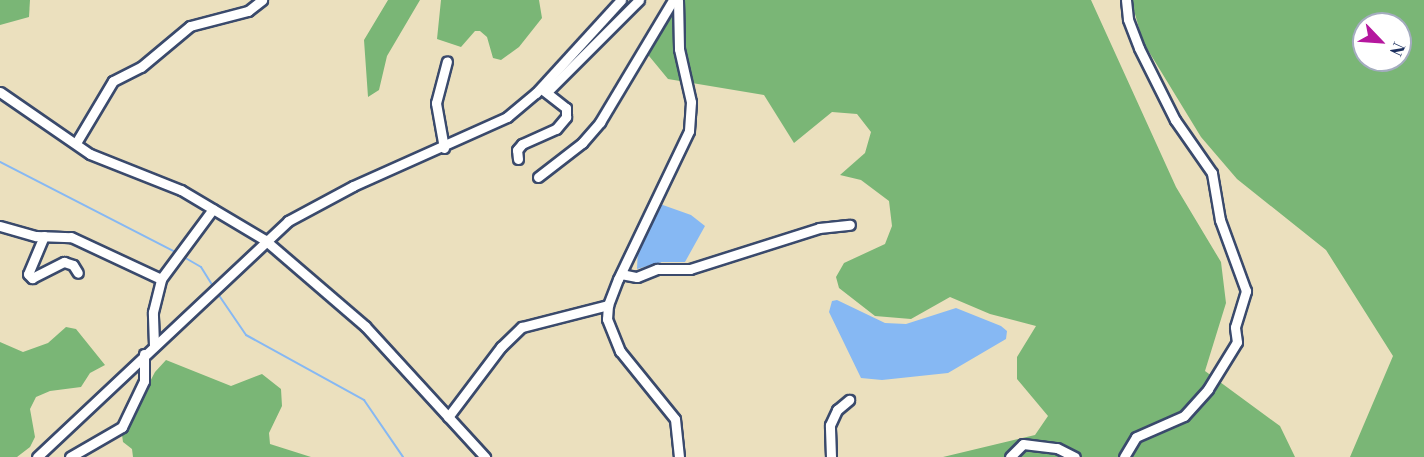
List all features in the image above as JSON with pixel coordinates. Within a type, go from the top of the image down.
[{"type":"street","points":[[76,143],[113,81],[141,67],[190,26],[248,11],[262,0]]},
{"type":"street","points":[[544,90],[621,0]]},
{"type":"street","points":[[37,457],[265,240],[322,201],[444,148],[507,117],[544,90],[639,0]]},
{"type":"street","points":[[538,177],[582,142],[600,122],[673,0]]},
{"type":"street","points":[[678,0],[679,50],[690,102],[689,131],[621,274],[608,306],[607,319],[615,342],[675,419],[679,457]]},
{"type":"street","points":[[1124,457],[1137,437],[1184,416],[1208,389],[1237,342],[1235,327],[1246,291],[1220,220],[1212,173],[1175,120],[1144,58],[1128,19],[1126,0]]},
{"type":"street","points":[[444,148],[436,103],[447,61]]},
{"type":"street","points":[[518,159],[517,150],[522,144],[556,129],[564,121],[566,108],[544,90]]},
{"type":"street","points":[[0,92],[90,154],[181,190],[265,240],[365,326],[485,457]]},
{"type":"street","points":[[154,345],[153,312],[161,279],[213,209]]},
{"type":"street","points":[[621,274],[637,277],[657,269],[690,269],[819,228],[850,225]]},
{"type":"street","points":[[0,226],[44,236],[71,237],[161,279]]},
{"type":"street","points":[[44,236],[28,274],[32,278],[64,262],[78,273]]},
{"type":"street","points":[[448,417],[501,346],[522,327],[608,306]]},
{"type":"street","points":[[70,457],[122,427],[144,381],[144,354]]},
{"type":"street","points":[[831,457],[830,425],[837,410],[849,400]]},
{"type":"street","points":[[1010,457],[1023,444],[1057,448],[1075,457]]},
{"type":"green space","points":[[0,0],[30,0],[29,17],[0,25]]},
{"type":"green space","points":[[388,0],[420,0],[387,56],[379,90],[368,97],[364,40]]},
{"type":"green space","points":[[441,0],[539,0],[542,18],[519,47],[501,60],[493,58],[487,37],[480,31],[475,31],[461,47],[437,39]]},
{"type":"green space","points":[[666,0],[1091,0],[1176,187],[1221,262],[1226,303],[1205,371],[1280,426],[1295,457],[943,457],[1035,435],[1048,416],[1017,379],[1017,357],[1036,326],[990,314],[950,297],[911,319],[875,316],[839,288],[836,277],[844,263],[885,244],[892,226],[889,201],[861,180],[840,175],[865,153],[871,132],[857,114],[832,112],[794,143],[764,95],[668,79],[640,45]]},
{"type":"green space","points":[[1131,0],[1424,0],[1424,457],[1350,457],[1393,356],[1326,250],[1237,179],[1201,137],[1143,42]]},
{"type":"green space","points":[[66,327],[76,329],[105,365],[90,373],[81,387],[50,391],[36,397],[30,409],[35,437],[30,447],[17,457],[0,457],[0,342],[23,352],[48,343]]},
{"type":"green space","points":[[166,360],[231,386],[262,374],[281,389],[282,406],[269,433],[270,444],[311,457],[133,457],[132,449],[123,442],[122,435],[155,372]]},
{"type":"water","points":[[660,204],[691,215],[705,226],[685,262],[662,262],[637,269],[638,247]]},
{"type":"water","points":[[837,300],[885,323],[906,324],[956,308],[1001,326],[1007,331],[1006,339],[948,373],[882,380],[861,378],[829,312],[832,301]]},
{"type":"waterway","points":[[0,162],[177,253]]},
{"type":"waterway","points":[[182,256],[201,267],[213,286]]},
{"type":"waterway","points":[[216,291],[246,335],[364,400],[403,457]]}]
